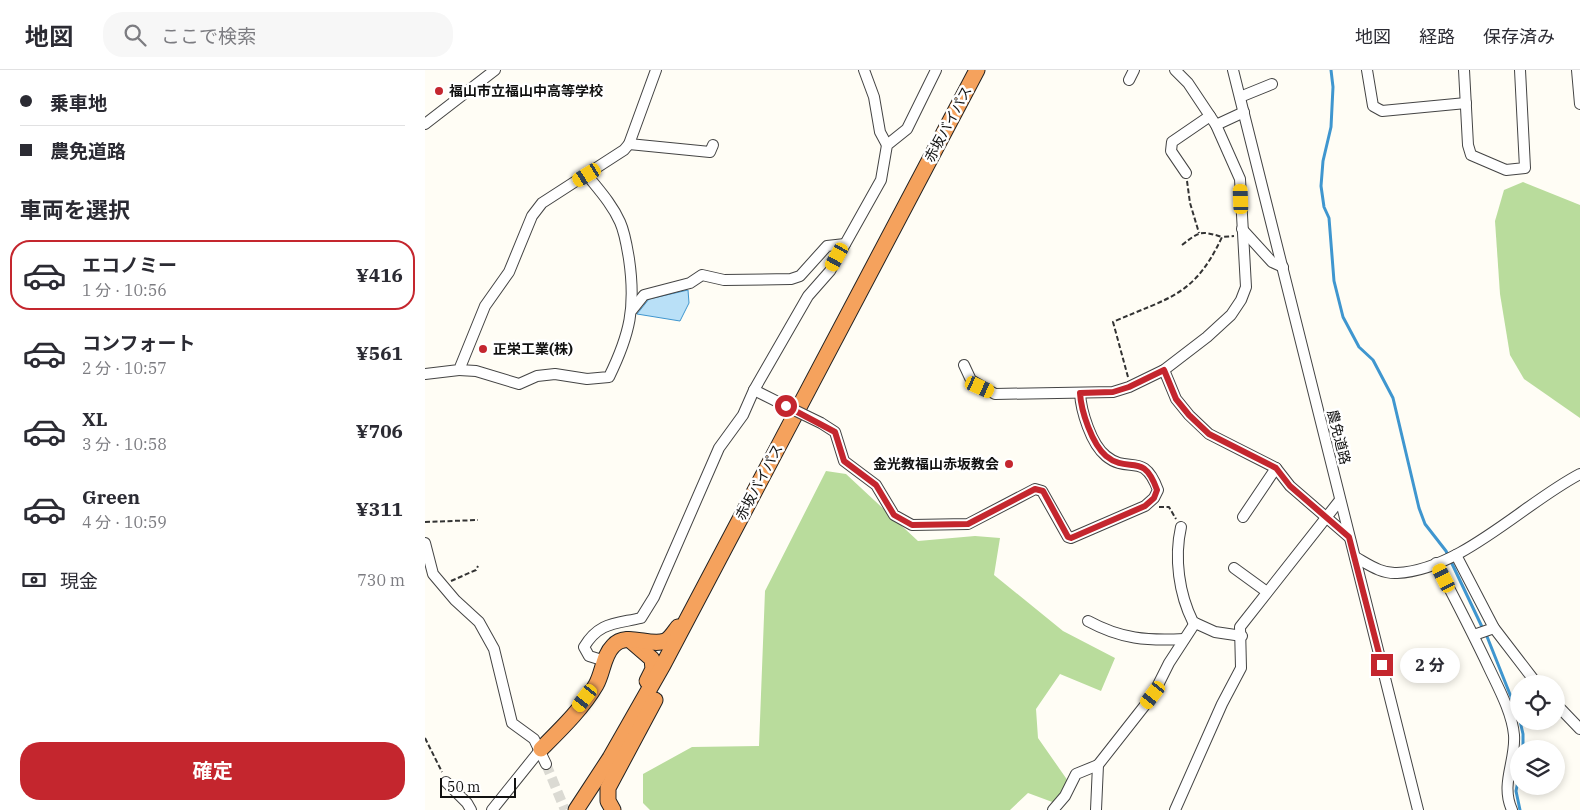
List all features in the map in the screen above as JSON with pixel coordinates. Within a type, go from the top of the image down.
[{"type":"highway","name":"赤坂バイパス","points":[[576,810],[610,758],[687,617],[977,70]]},
{"type":"highway","name":"赤坂バイパス","points":[[585,810],[615,762],[671,659],[983,70]]},
{"type":"highway","points":[[541,749],[564,726],[596,685],[614,644],[622,640],[656,643],[667,640],[687,617]]},
{"type":"highway","points":[[610,758],[625,723],[653,669],[652,659],[630,640]]},
{"type":"highway","points":[[613,810],[607,801],[608,788],[661,688],[671,659]]},
{"type":"street","points":[[425,124],[495,70]]},
{"type":"street","points":[[459,370],[485,306],[509,272],[532,216],[542,203],[624,150],[629,144],[656,70]]},
{"type":"street","points":[[605,661],[589,656],[584,647],[592,634],[611,623],[641,618],[654,597],[719,448],[743,415],[754,390],[808,296],[829,271],[881,180],[887,145],[881,132],[874,97],[864,70]]},
{"type":"street","points":[[887,145],[907,129],[936,70]]},
{"type":"street","points":[[1129,80],[1134,70]]},
{"type":"street","points":[[964,365],[971,380],[995,394],[1113,392],[1164,370],[1231,315],[1241,300],[1245,287],[1240,180],[1213,121],[1187,83],[1175,70]]},
{"type":"street","name":"農免道路","points":[[1233,70],[1418,810]]},
{"type":"street","points":[[1367,70],[1373,106],[1383,111],[1466,103]]},
{"type":"street","points":[[1464,70],[1468,146],[1471,155],[1506,170],[1525,168],[1520,70]]},
{"type":"street","points":[[1577,70],[1580,104]]},
{"type":"street","points":[[1240,97],[1272,84]]},
{"type":"street","points":[[1186,173],[1171,151],[1172,142],[1213,121],[1243,112]]},
{"type":"street","points":[[629,144],[710,152],[713,146]]},
{"type":"street","points":[[425,374],[459,370],[476,371],[519,384],[537,376],[555,374],[587,379],[609,377],[623,350],[632,311],[634,290],[621,224],[613,209],[587,175]]},
{"type":"street","points":[[1242,232],[1272,262],[1283,267]]},
{"type":"street","points":[[632,311],[644,295],[690,283],[702,275],[724,280],[791,279],[800,276],[827,246],[845,244]]},
{"type":"street","points":[[1164,370],[1176,399],[1189,415],[1209,434],[1276,468],[1290,486],[1327,516],[1349,537]]},
{"type":"street","points":[[754,390],[821,423],[835,432],[844,461],[876,485],[894,515],[912,525],[968,524],[1035,489],[1043,491],[1068,537],[1071,538],[1145,506],[1154,498],[1157,490],[1151,473],[1143,468],[1120,463],[1106,456],[1089,429],[1081,410],[1080,393]]},
{"type":"street","points":[[1243,517],[1276,468]]},
{"type":"street","points":[[1355,557],[1376,569],[1396,573],[1438,563],[1454,556],[1580,474]]},
{"type":"street","points":[[1175,810],[1222,704],[1241,668],[1242,636],[1240,627],[1340,500]]},
{"type":"street","points":[[1181,527],[1177,561],[1187,610],[1195,623],[1215,632],[1242,636]]},
{"type":"street","points":[[425,543],[429,575],[442,585],[479,622],[494,650],[512,723],[534,739],[541,749],[546,764]]},
{"type":"street","points":[[1454,556],[1491,629],[1529,675]]},
{"type":"street","points":[[1438,563],[1505,704],[1514,734],[1507,787],[1507,800],[1512,810]]},
{"type":"street","points":[[1234,568],[1267,592]]},
{"type":"street","points":[[1088,621],[1109,633],[1142,639],[1184,639]]},
{"type":"street","points":[[1053,810],[1065,796],[1076,774],[1098,765],[1153,695],[1195,623]]},
{"type":"street","points":[[1473,635],[1491,629]]},
{"type":"street","points":[[1565,713],[1580,729]]},
{"type":"street","points":[[492,810],[541,749]]},
{"type":"street","points":[[1096,810],[1098,765]]},
{"type":"street","points":[[446,782],[467,803],[471,810]]},
{"type":"path","points":[[1186,173],[1190,204],[1199,233]]},
{"type":"path","points":[[1182,245],[1205,231],[1222,237],[1242,232]]},
{"type":"path","points":[[1130,386],[1113,322],[1172,298],[1189,286],[1203,272],[1222,237]]},
{"type":"path","points":[[1145,506],[1169,508],[1181,527]]},
{"type":"path","points":[[425,522],[478,520]]},
{"type":"path","points":[[442,585],[475,570],[478,566]]},
{"type":"path","points":[[425,738],[446,782]]},
{"type":"green space","points":[[1523,182],[1580,205],[1580,418],[1524,379],[1510,355],[1500,294],[1495,221],[1504,190]]},
{"type":"green space","points":[[826,471],[846,474],[918,541],[975,536],[1000,538],[994,575],[1063,631],[1115,658],[1101,691],[1060,674],[1036,709],[1038,738],[1068,781],[1055,803],[1028,793],[1010,810],[650,810],[643,803],[643,774],[692,747],[759,746],[765,591]]},
{"type":"water","points":[[688,290],[689,303],[680,321],[637,314],[649,299]]},
{"type":"waterway","points":[[1331,70],[1333,87],[1331,127],[1323,161],[1321,186],[1324,207],[1329,218],[1334,281],[1343,317],[1359,347],[1373,360],[1393,398],[1419,508],[1425,524],[1446,551],[1483,629]]},
{"type":"waterway","points":[[1486,634],[1510,694]]},
{"type":"waterway","points":[[1522,730],[1523,740]]},
{"type":"waterway","points":[[1517,795],[1520,810]]},
{"type":"tunnel","points":[[546,764],[565,810]]},
{"type":"place","name":"福山市立福山中高等学校","points":[[439,91]]},
{"type":"place","name":"正栄工業(株)","points":[[483,349]]},
{"type":"place","name":"金光教福山赤坂教会","points":[[1009,464]]},
{"type":"route","points":[[786,406],[835,432],[840,442],[844,461],[876,485],[885,496],[894,515],[912,525],[968,524],[1035,489],[1043,491],[1068,537],[1071,538],[1145,506],[1154,498],[1157,490],[1151,473],[1143,468],[1120,463],[1106,456],[1089,429],[1081,410],[1080,393],[1113,392],[1129,387],[1164,370],[1176,399],[1189,415],[1209,434],[1276,468],[1290,486],[1327,516],[1349,537],[1382,665]]}]
